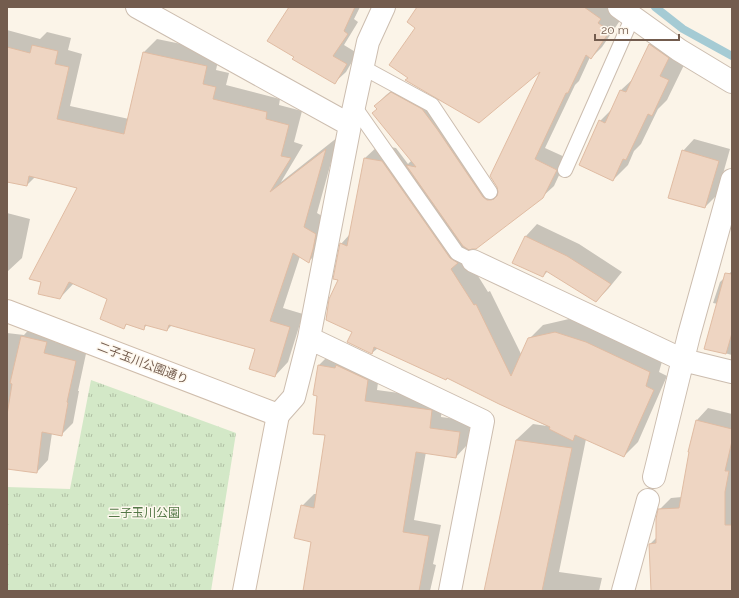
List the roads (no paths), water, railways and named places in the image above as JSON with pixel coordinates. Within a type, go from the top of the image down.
[{"type":"street","points":[[137,7],[352,115]]},
{"type":"street","points":[[244,591],[278,415],[294,397],[309,338],[352,115],[368,42],[384,7]]},
{"type":"street","points":[[626,12],[679,50],[732,82]]},
{"type":"street","points":[[654,477],[683,360],[732,180]]},
{"type":"street","points":[[473,261],[683,360],[732,372]]},
{"type":"street","name":"二子玉川公園通り","points":[[7,311],[278,415]]},
{"type":"street","points":[[309,338],[482,421],[450,591]]},
{"type":"street","points":[[623,591],[648,500]]},
{"type":"lane","points":[[564,170],[626,12]]},
{"type":"lane","points":[[362,68],[432,105],[490,192]]},
{"type":"lane","points":[[352,115],[457,254],[473,261]]},
{"type":"waterway","points":[[655,7],[683,29],[732,56]]},
{"type":"park label","name":"二子玉川公園","points":[[144,513]]}]
